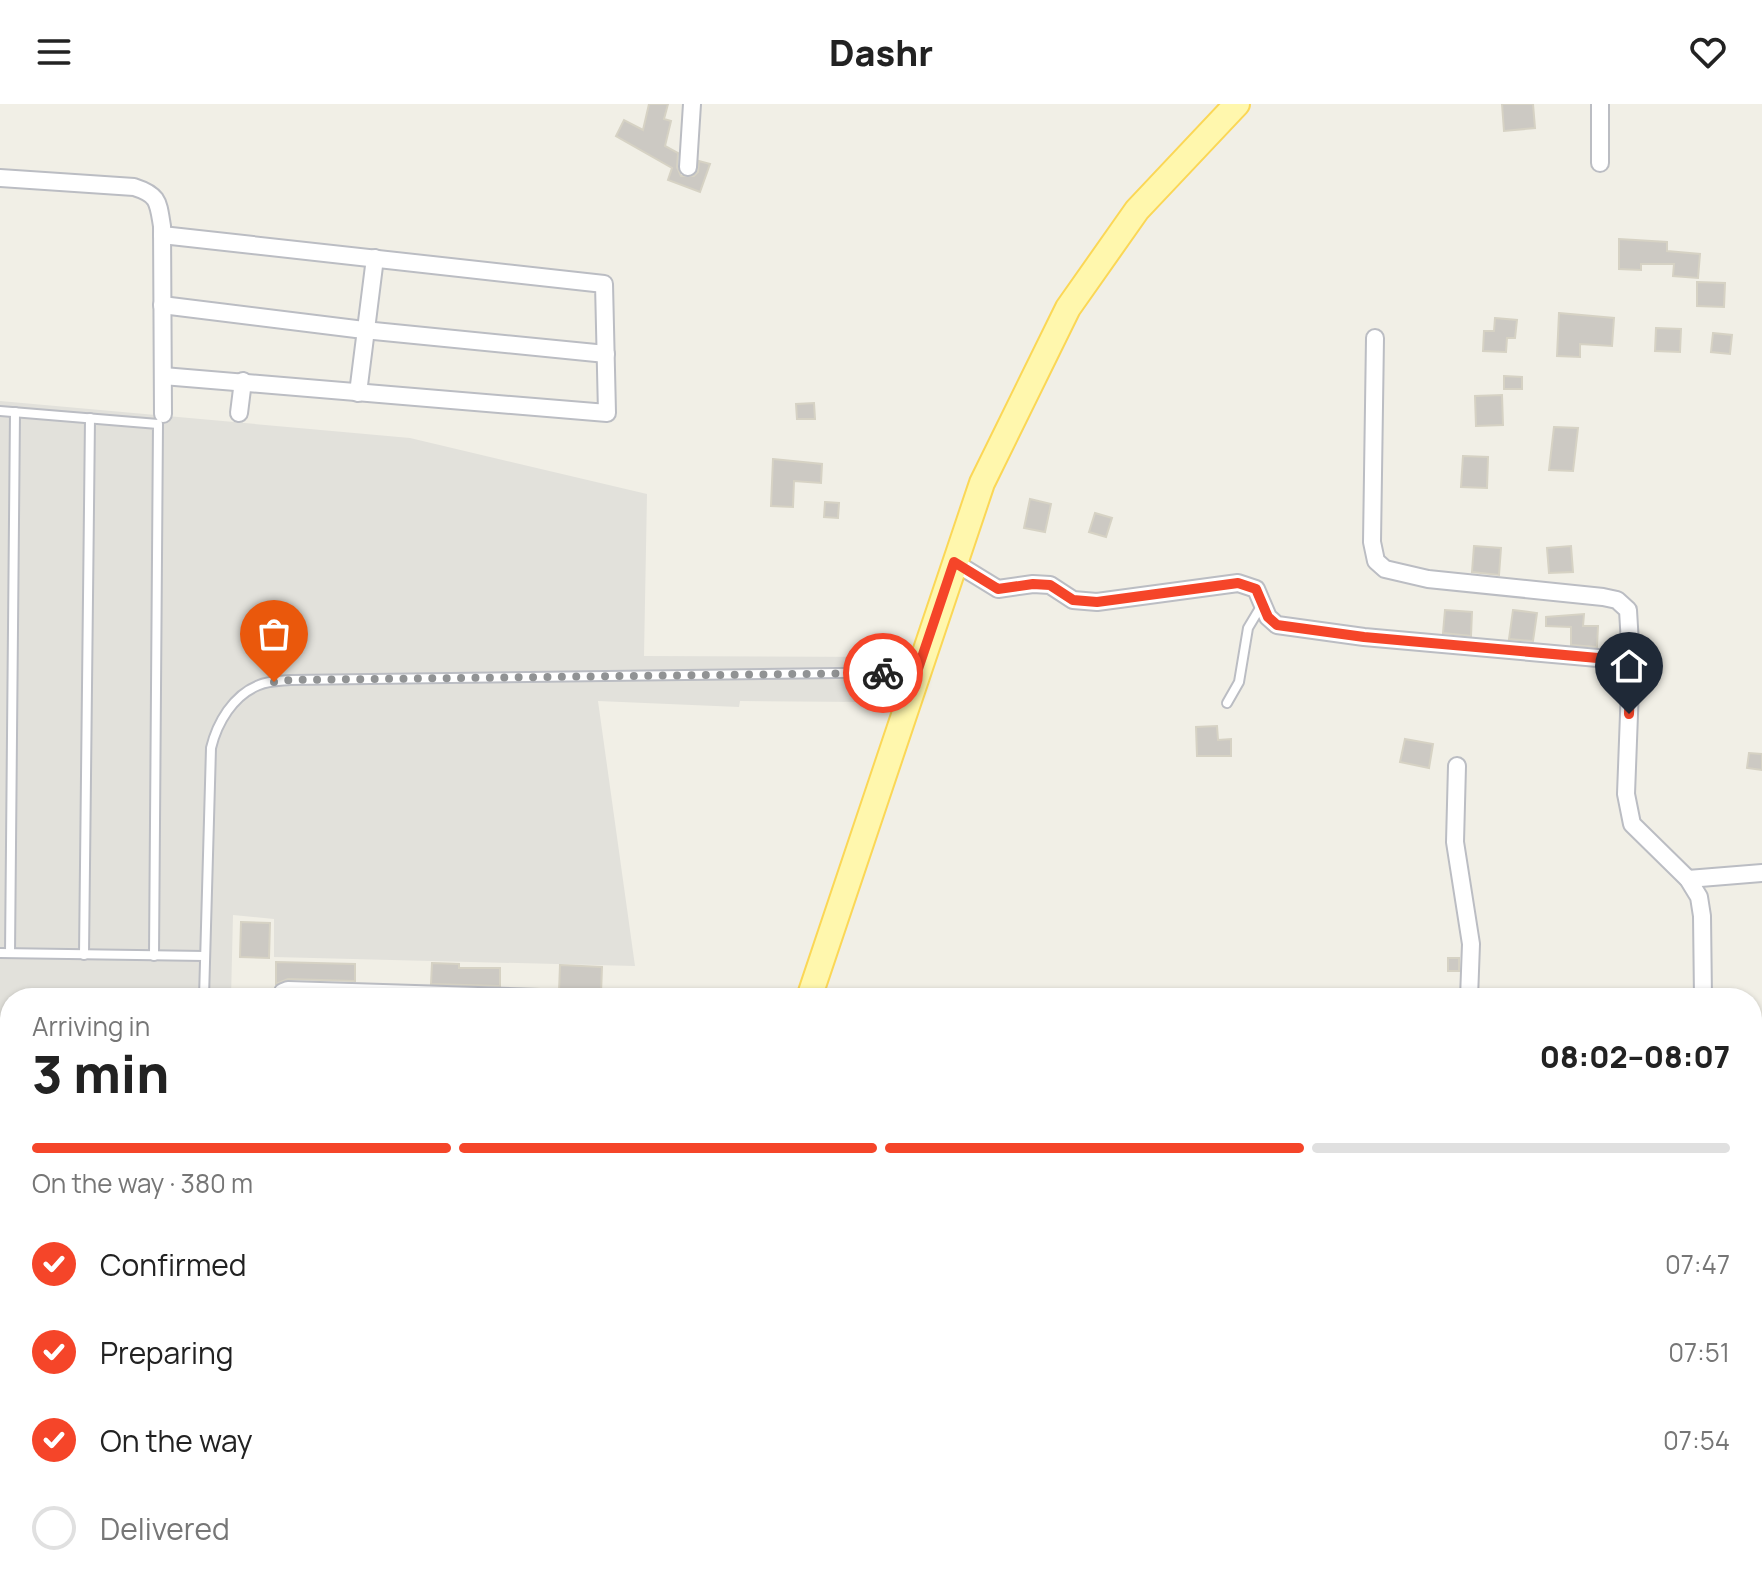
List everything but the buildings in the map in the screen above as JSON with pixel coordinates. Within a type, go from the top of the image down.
[{"type":"main road","points":[[812,988],[982,483],[1068,308],[1137,210],[1237,104]]},
{"type":"street","points":[[688,167],[692,104]]},
{"type":"street","points":[[1600,104],[1600,163]]},
{"type":"street","points":[[0,178],[134,187],[149,192],[158,202],[162,235],[163,414]]},
{"type":"street","points":[[162,235],[604,284],[607,413],[163,376]]},
{"type":"street","points":[[358,393],[375,258]]},
{"type":"street","points":[[162,305],[364,330],[606,354]]},
{"type":"street","points":[[1375,338],[1372,542],[1376,561],[1385,569],[1428,579],[1617,600],[1628,610],[1631,661],[1626,794],[1632,824],[1688,879],[1699,897],[1703,988]]},
{"type":"street","points":[[239,413],[243,381]]},
{"type":"street","points":[[954,562],[998,589],[1050,585],[1073,600],[1097,602],[1238,583],[1256,589],[1268,617],[1277,625],[1364,637],[1631,661]]},
{"type":"street","points":[[1457,766],[1455,842],[1471,944],[1469,988]]},
{"type":"street","points":[[1688,879],[1762,873]]},
{"type":"lane","points":[[0,411],[158,424],[154,956]]},
{"type":"lane","points":[[15,412],[5,953],[205,956]]},
{"type":"lane","points":[[84,955],[90,418]]},
{"type":"lane","points":[[1227,703],[1239,682],[1248,628],[1264,602]]},
{"type":"lane","points":[[204,988],[211,748],[224,715],[244,694],[259,685],[290,680],[917,672]]},
{"type":"shaded area","points":[[0,401],[410,438],[647,494],[644,656],[878,657],[861,702],[740,701],[739,707],[598,701],[635,966],[274,957],[274,919],[233,915],[231,988],[0,988]]},
{"type":"way so far","points":[[274,682],[883,673]]},
{"type":"route","points":[[883,673],[917,672],[954,562],[998,589],[1050,585],[1073,600],[1097,602],[1238,583],[1256,589],[1268,617],[1277,625],[1364,637],[1631,661],[1629,714]]}]
